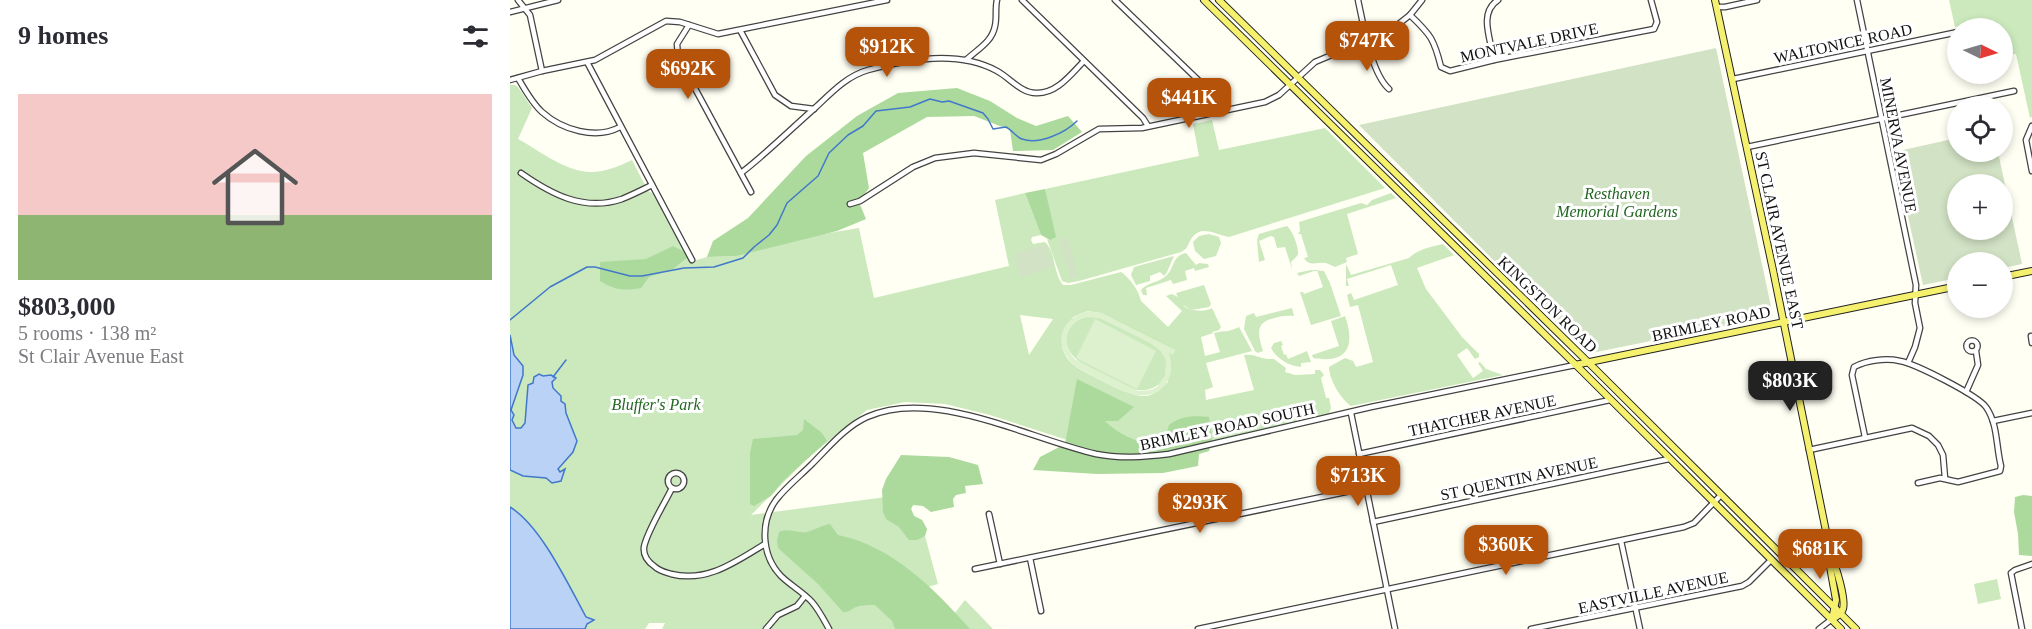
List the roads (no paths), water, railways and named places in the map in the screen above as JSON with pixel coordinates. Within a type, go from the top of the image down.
[{"type":"main road","name":"KINGSTON ROAD","points":[[1204,0],[1841,629]]},
{"type":"main road","name":"KINGSTON ROAD","points":[[1219,0],[1856,629]]},
{"type":"main road","name":"ST CLAIR AVENUE EAST","points":[[1716,3],[1831,556],[1830,567],[1836,600],[1832,620]]},
{"type":"main road","points":[[2013,275],[2032,271]]},
{"type":"main road","name":"BRIMLEY ROAD","points":[[1575,365],[1947,288]]},
{"type":"main road","name":"ST CLAIR AVENUE EAST","points":[[1831,556],[1836,565],[1844,607],[1841,614]]},
{"type":"main road","points":[[1832,620],[1841,614]]},
{"type":"street","points":[[518,0],[530,15],[542,71]]},
{"type":"street","points":[[510,12],[558,0]]},
{"type":"street","points":[[510,80],[587,62],[610,54],[666,21],[689,25],[717,34],[887,0]]},
{"type":"street","points":[[966,60],[991,37],[995,25],[997,0]]},
{"type":"street","points":[[1022,0],[1141,116],[1148,126]]},
{"type":"street","points":[[1115,0],[1220,101],[1226,110]]},
{"type":"street","points":[[1358,0],[1367,42],[1383,82],[1389,89]]},
{"type":"street","points":[[850,204],[860,201],[913,167],[935,159],[974,153],[1041,160],[1099,129],[1148,126],[1265,102],[1279,95],[1315,62],[1391,30],[1410,15],[1422,0]]},
{"type":"street","points":[[1494,60],[1487,18],[1489,8],[1498,0]]},
{"type":"street","name":"MONTVALE DRIVE","points":[[1410,15],[1427,30],[1443,69],[1450,71],[1494,60],[1654,29],[1657,22],[1651,0]]},
{"type":"street","points":[[1716,3],[1725,7],[1757,0]]},
{"type":"street","name":"MINERVA AVENUE","points":[[1857,0],[1916,295],[1919,334],[1908,363]]},
{"type":"street","points":[[689,25],[676,44],[678,57],[752,192]]},
{"type":"street","points":[[740,30],[776,95],[791,106],[814,109]]},
{"type":"street","name":"WALTONICE ROAD","points":[[1733,79],[1947,34]]},
{"type":"street","points":[[741,173],[846,80],[868,70],[931,58],[966,60],[995,69],[1021,88],[1039,93],[1058,86],[1084,60]]},
{"type":"street","points":[[587,62],[692,260]]},
{"type":"street","points":[[518,78],[542,112],[561,125],[593,133],[612,132],[620,127]]},
{"type":"street","points":[[1747,147],[2014,91]]},
{"type":"street","points":[[2032,126],[2026,140],[2032,171]]},
{"type":"street","points":[[521,173],[554,194],[572,201],[592,203],[621,200],[652,185]]},
{"type":"street","points":[[2031,336],[2032,343]]},
{"type":"street","points":[[1966,392],[1978,365],[1976,351]]},
{"type":"street","points":[[1865,437],[1852,375],[1854,367],[1860,364],[1884,360],[1908,363],[1981,401],[1993,422],[2000,471],[1958,482],[1945,478],[1918,483]]},
{"type":"street","name":"BRIMLEY ROAD SOUTH","points":[[765,544],[766,522],[776,501],[833,443],[857,423],[878,413],[898,408],[930,409],[960,414],[1098,454],[1135,458],[1169,454],[1231,438],[1575,365]]},
{"type":"street","name":"THATCHER AVENUE","points":[[1359,454],[1610,400]]},
{"type":"street","points":[[1351,412],[1395,629]]},
{"type":"street","points":[[1993,422],[2032,413]]},
{"type":"street","points":[[1809,450],[1905,429],[1920,431],[1938,445],[1943,456],[1945,478]]},
{"type":"street","name":"ST QUENTIN AVENUE","points":[[1373,522],[1669,459]]},
{"type":"street","points":[[672,488],[646,540],[644,550],[647,561],[659,571],[679,576],[697,577],[715,572],[765,544],[769,557],[781,576],[816,606],[829,629]]},
{"type":"street","points":[[975,569],[1365,488]]},
{"type":"street","points":[[1198,629],[1689,525],[1721,495]]},
{"type":"street","points":[[989,514],[1000,564]]},
{"type":"street","points":[[1621,540],[1640,629]]},
{"type":"street","points":[[1030,558],[1041,611]]},
{"type":"street","name":"EASTVILLE AVENUE","points":[[1531,629],[1742,586],[1771,560]]},
{"type":"street","points":[[2022,629],[2012,573],[2032,564]]},
{"type":"street","points":[[766,629],[778,615],[797,606],[806,596]]},
{"type":"street","points":[[1820,629],[1832,620]]},
{"type":"water","points":[[510,335],[514,355],[523,366],[523,375],[511,410],[516,428],[521,428],[525,423],[528,385],[533,383],[534,377],[539,374],[556,378],[552,382],[553,388],[565,404],[566,413],[577,441],[573,452],[558,469],[560,472],[565,469],[561,481],[552,483],[546,478],[523,476],[510,470]]},
{"type":"water","points":[[510,507],[543,541],[586,617],[594,620],[587,624],[585,629],[510,629]]},
{"type":"waterway","points":[[510,320],[550,287],[587,267],[630,276],[642,276],[684,268],[714,267],[743,258],[769,235],[777,225],[787,203],[818,176],[829,153],[848,135],[863,126],[876,111],[910,107],[930,99],[949,101],[983,113],[993,129],[1006,127],[1020,138],[1029,140],[1051,137],[1066,130],[1077,121]]},
{"type":"waterway","points":[[553,377],[566,360]]},
{"type":"park label","name":"Resthaven Memorial Gardens","points":[[1617,202]]},
{"type":"park label","name":"Bluffer's Park","points":[[656,404]]}]
